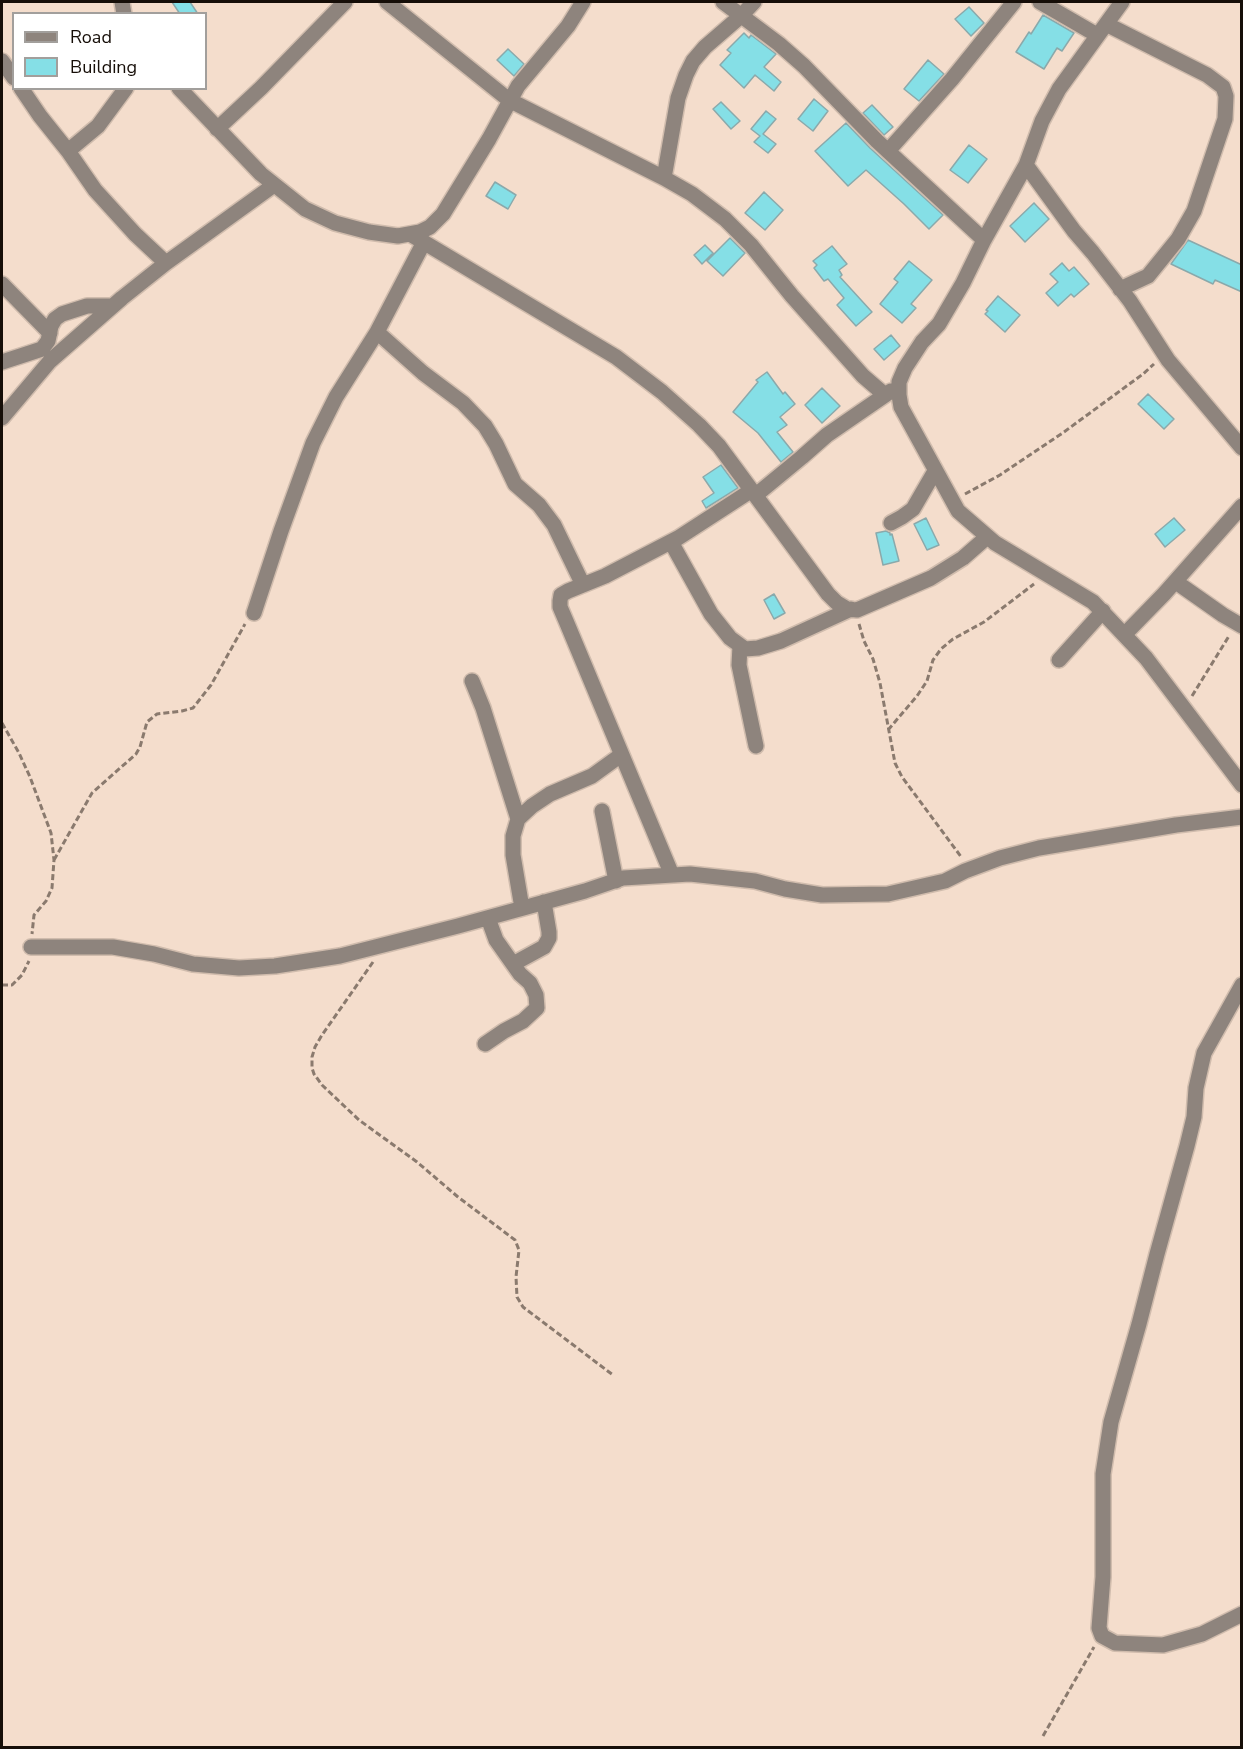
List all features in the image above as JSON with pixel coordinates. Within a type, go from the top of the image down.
[{"type":"street","points":[[218,129],[345,2]]},
{"type":"street","points":[[387,2],[509,100],[664,177],[692,194],[725,219],[751,245],[792,296],[863,376],[885,395]]},
{"type":"street","points":[[181,90],[261,174],[305,209],[335,223],[369,232],[398,236],[420,232],[430,227],[443,214],[489,140],[518,86],[568,26],[583,2]]},
{"type":"street","points":[[723,2],[804,66],[888,151],[984,240]]},
{"type":"street","points":[[664,177],[673,123],[686,75],[693,61],[754,2]]},
{"type":"street","points":[[888,151],[952,79],[1014,2]]},
{"type":"street","points":[[1040,2],[1207,75],[1223,87],[1226,96],[1225,119],[1194,210],[1178,239],[1148,276],[1120,289]]},
{"type":"street","points":[[1122,2],[1059,89],[1042,121],[1026,165],[963,283],[939,324],[922,342],[905,368],[899,386],[901,407],[958,511],[995,543],[1093,602],[1103,611],[1146,658],[1242,785]]},
{"type":"street","points":[[2,62],[12,75]]},
{"type":"street","points":[[22,90],[95,190],[135,234],[166,263]]},
{"type":"street","points":[[68,151],[98,126],[125,90]]},
{"type":"street","points":[[1026,165],[1200,400],[1242,448]]},
{"type":"street","points":[[2,418],[50,361],[112,306],[166,263],[274,185]]},
{"type":"street","points":[[410,234],[616,357],[653,385],[699,425],[719,446],[828,594],[846,609],[854,610]]},
{"type":"street","points":[[254,613],[313,443],[336,397],[377,332],[424,242]]},
{"type":"street","points":[[2,284],[50,333]]},
{"type":"street","points":[[2,362],[42,349],[48,341],[55,319],[62,314],[87,306],[112,306]]},
{"type":"street","points":[[377,332],[423,373],[463,402],[485,426],[515,484],[539,505],[554,525],[583,585]]},
{"type":"street","points":[[672,875],[560,606],[561,595],[605,576],[671,542],[754,492],[802,457],[827,435],[899,386]]},
{"type":"street","points":[[891,523],[913,509],[935,471]]},
{"type":"street","points":[[1125,634],[1176,582],[1242,506]]},
{"type":"street","points":[[671,542],[711,614],[730,638],[745,649],[758,648],[781,641],[931,578],[963,558],[987,537]]},
{"type":"street","points":[[1176,582],[1239,625]]},
{"type":"street","points":[[1059,660],[1103,611]]},
{"type":"street","points":[[740,646],[739,665],[756,746]]},
{"type":"street","points":[[472,681],[483,708],[518,819]]},
{"type":"street","points":[[522,908],[513,855],[513,836],[518,819],[550,794],[592,776],[621,755]]},
{"type":"street","points":[[602,811],[616,881]]},
{"type":"street","points":[[31,947],[113,947],[193,964],[239,968],[275,966],[340,956],[488,918],[623,878],[690,874],[755,881],[822,895],[888,894],[945,881],[1000,858],[1039,848],[1154,828],[1242,817]]},
{"type":"street","points":[[513,964],[544,947],[549,938],[544,902]]},
{"type":"street","points":[[485,1044],[523,1021],[537,1008],[536,995],[530,983],[496,940],[488,918]]},
{"type":"street","points":[[1242,985],[1204,1053],[1187,1146],[1107,1438],[1103,1474],[1103,1577],[1099,1628],[1102,1636],[1115,1643],[1163,1645],[1203,1635],[1242,1614]]},
{"type":"path","points":[[952,501],[1000,475],[1064,432],[1143,374],[1165,354]]},
{"type":"path","points":[[888,730],[927,681],[933,660],[941,649],[953,639],[984,622],[1049,575]]},
{"type":"path","points":[[854,610],[880,683],[895,763],[902,777],[971,869]]},
{"type":"path","points":[[54,860],[92,793],[136,754],[147,722],[157,714],[193,708],[211,685],[238,635],[254,613]]},
{"type":"path","points":[[1184,708],[1239,625]]},
{"type":"path","points":[[2,723],[19,753],[44,812],[51,833],[54,860],[52,888],[46,901],[34,915],[29,963],[12,985],[2,985]]},
{"type":"path","points":[[382,945],[368,970],[322,1035],[312,1057],[314,1074],[322,1085],[359,1120],[417,1162],[515,1240],[519,1250],[516,1277],[517,1297],[523,1307],[613,1375]]},
{"type":"path","points":[[1043,1736],[1091,1650],[1102,1636]]},
{"type":"building","points":[[172,2],[190,2],[197,12],[179,12]]},
{"type":"building","points":[[969,7],[984,23],[971,36],[955,19]]},
{"type":"building","points":[[1043,15],[1074,33],[1062,51],[1057,48],[1044,69],[1016,52]]},
{"type":"building","points":[[744,33],[749,38],[751,35],[776,54],[764,67],[781,82],[774,91],[755,75],[744,88],[720,65],[731,53],[727,50]]},
{"type":"building","points":[[508,49],[524,64],[514,76],[497,60]]},
{"type":"building","points":[[928,60],[944,74],[919,101],[904,89]]},
{"type":"building","points":[[814,99],[828,111],[813,131],[798,119]]},
{"type":"building","points":[[721,102],[740,121],[731,129],[713,109]]},
{"type":"building","points":[[872,105],[893,127],[884,135],[863,113]]},
{"type":"building","points":[[766,111],[776,119],[763,134],[776,144],[768,153],[754,142],[760,136],[751,129]]},
{"type":"building","points":[[846,123],[943,215],[929,229],[866,170],[848,186],[815,151]]},
{"type":"building","points":[[969,145],[987,159],[968,183],[950,170]]},
{"type":"building","points":[[495,182],[516,195],[508,209],[486,196]]},
{"type":"building","points":[[764,192],[783,210],[765,230],[745,213]]},
{"type":"building","points":[[1034,203],[1049,219],[1025,242],[1010,226]]},
{"type":"building","points":[[730,238],[745,253],[723,276],[707,261]]},
{"type":"building","points":[[1188,240],[1242,265],[1242,292],[1215,280],[1213,284],[1171,264]]},
{"type":"building","points":[[705,245],[713,253],[702,264],[694,255]]},
{"type":"building","points":[[832,246],[847,264],[839,270],[842,275],[840,277],[872,312],[856,326],[837,305],[844,298],[828,279],[824,281],[814,268],[817,265],[813,261]]},
{"type":"building","points":[[909,261],[932,280],[911,304],[916,308],[902,323],[880,304],[898,282],[894,279]]},
{"type":"building","points":[[1062,263],[1069,271],[1074,267],[1089,284],[1074,297],[1071,294],[1058,306],[1046,293],[1058,282],[1050,274]]},
{"type":"building","points":[[998,296],[1020,315],[1005,332],[985,314]]},
{"type":"building","points":[[891,335],[900,346],[884,360],[874,349]]},
{"type":"building","points":[[767,372],[783,394],[785,392],[795,404],[780,417],[787,425],[777,432],[793,452],[781,462],[758,433],[733,412],[758,382],[756,380]]},
{"type":"building","points":[[822,388],[840,406],[822,423],[805,405]]},
{"type":"building","points":[[1148,394],[1174,419],[1164,429],[1138,404]]},
{"type":"building","points":[[721,465],[738,488],[706,508],[702,501],[714,493],[703,477]]},
{"type":"building","points":[[926,518],[939,545],[927,550],[914,524]]},
{"type":"building","points":[[1174,518],[1185,530],[1165,547],[1155,534]]},
{"type":"building","points":[[886,531],[892,534],[899,561],[883,565],[876,533]]},
{"type":"building","points":[[774,594],[785,613],[774,619],[764,600]]}]
